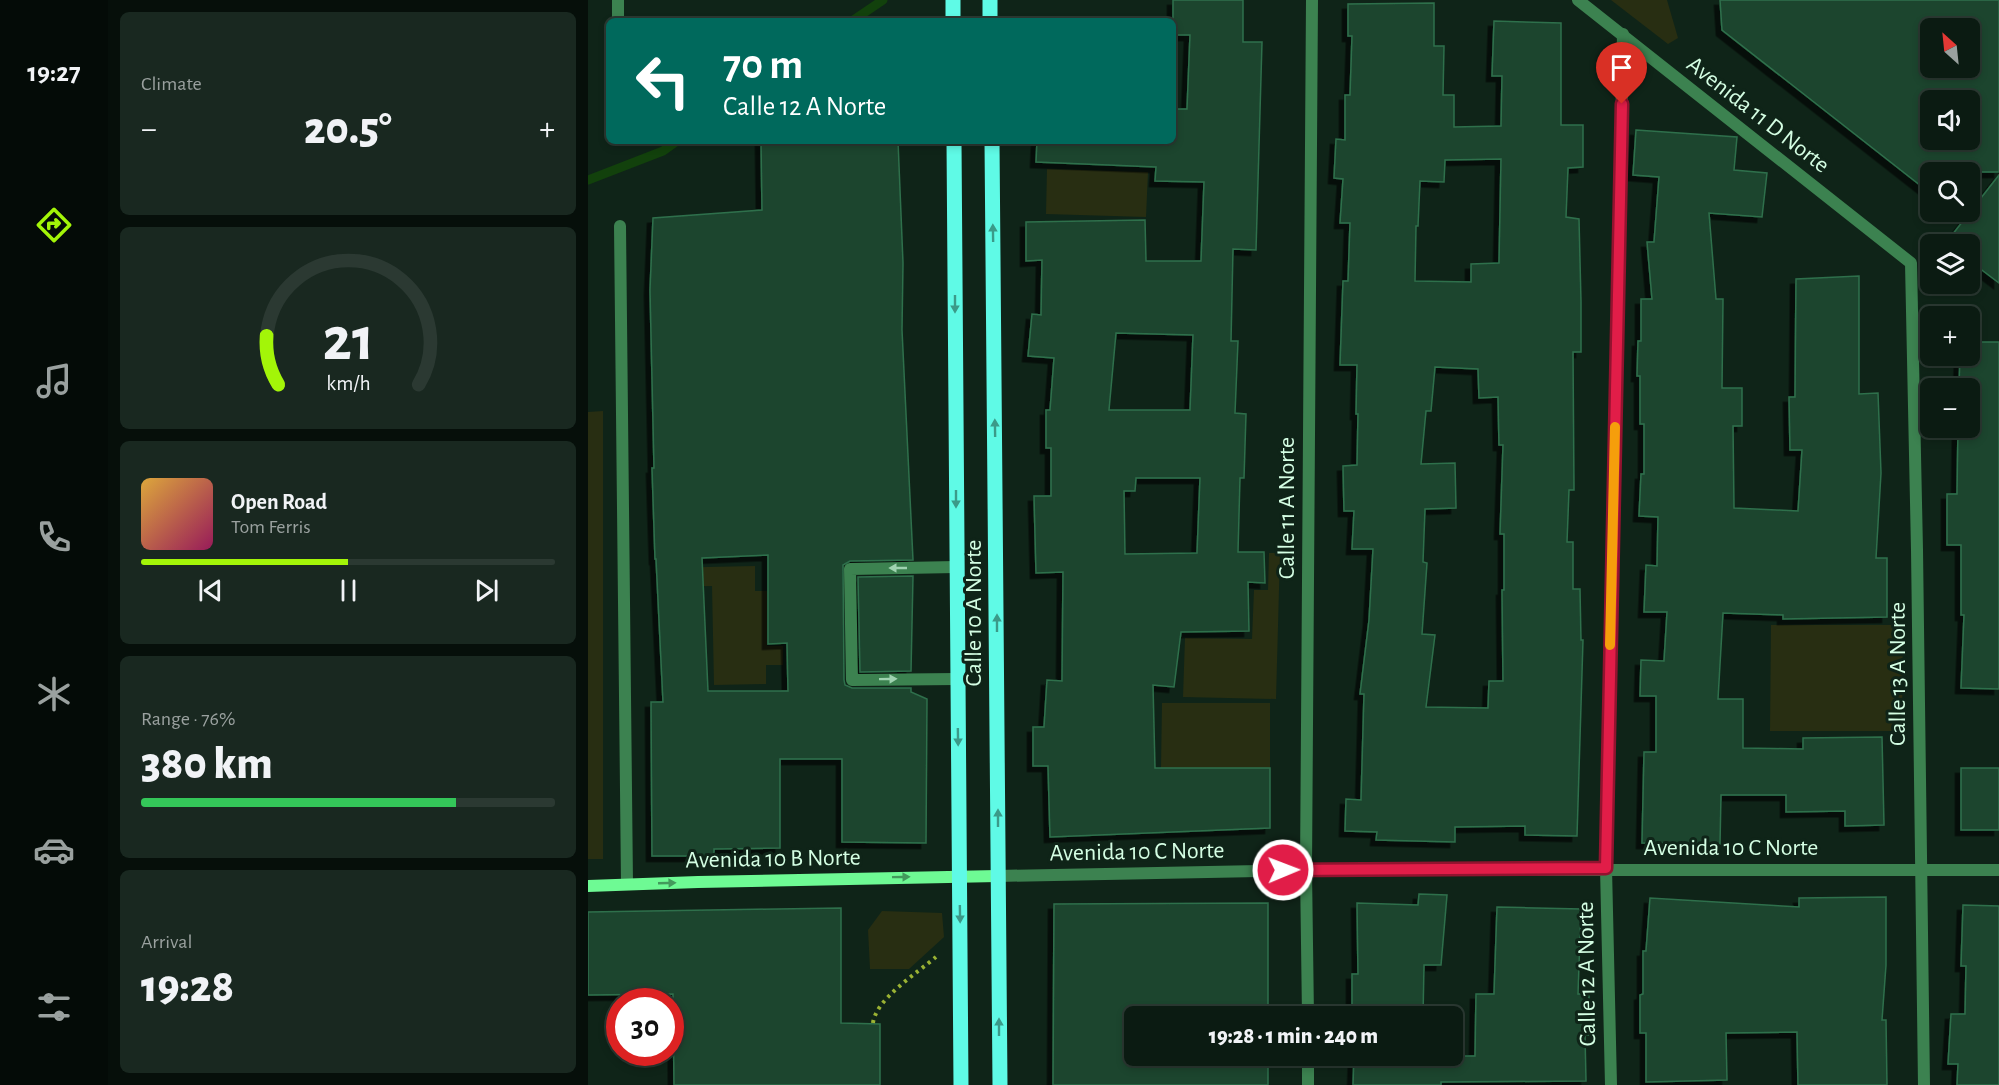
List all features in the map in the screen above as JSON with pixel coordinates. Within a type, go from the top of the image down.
[{"type":"main road","points":[[953,0],[953,18]]},
{"type":"main road","points":[[990,0],[990,18]]},
{"type":"main road","name":"Calle 10 A Norte","points":[[954,144],[961,1085]]},
{"type":"main road","name":"Calle 10 A Norte","points":[[992,144],[1000,1085]]},
{"type":"street","points":[[618,0],[618,18]]},
{"type":"street","name":"Calle 11 A Norte","points":[[1308,1006],[1306,870],[1312,0]]},
{"type":"street","name":"Avenida 11 D Norte","points":[[1578,0],[1911,263]]},
{"type":"street","name":"Calle 12 A Norte","points":[[1611,1085],[1606,868],[1623,34]]},
{"type":"street","points":[[620,226],[627,884]]},
{"type":"street","name":"Calle 13 A Norte","points":[[1911,263],[1924,1085]]},
{"type":"street","points":[[956,567],[850,569],[850,580],[852,680],[957,679]]},
{"type":"street","name":"Avenida 10 C Norte","points":[[959,876],[1606,868],[1999,870]]},
{"type":"street","name":"Avenida 10 B Norte","points":[[588,886],[959,876]]},
{"type":"street","points":[[1308,1066],[1308,1085]]},
{"type":"path","points":[[873,1023],[887,998],[940,954]]},
{"type":"green space","points":[[1611,0],[1667,0],[1678,38],[1668,44]]},
{"type":"green space","points":[[1047,169],[1148,172],[1146,217],[1046,214]]},
{"type":"green space","points":[[603,411],[603,859],[588,859],[588,412]]},
{"type":"green space","points":[[1269,553],[1280,553],[1276,699],[1183,697],[1185,638],[1252,639],[1254,590],[1268,590]]},
{"type":"green space","points":[[755,566],[755,591],[767,591],[767,646],[783,646],[783,665],[766,665],[766,684],[714,685],[712,586],[660,587],[659,568]]},
{"type":"green space","points":[[1771,625],[1903,625],[1902,731],[1770,731]]},
{"type":"green space","points":[[1162,703],[1270,703],[1270,768],[1161,768]]},
{"type":"green space","points":[[882,911],[942,913],[944,937],[909,969],[870,969],[868,930]]},
{"type":"building","points":[[1173,0],[1243,0],[1243,42],[1262,42],[1256,250],[1233,249],[1231,341],[1238,341],[1235,413],[1246,414],[1244,478],[1240,478],[1238,552],[1264,552],[1265,583],[1248,582],[1249,631],[1181,632],[1174,687],[1153,685],[1155,768],[1270,768],[1270,828],[1050,837],[1048,766],[1033,766],[1033,727],[1044,727],[1047,680],[1062,681],[1063,572],[1036,573],[1034,496],[1051,496],[1051,448],[1046,448],[1046,410],[1050,410],[1054,358],[1028,356],[1032,314],[1041,315],[1042,260],[1026,261],[1026,222],[1145,220],[1146,261],[1201,261],[1204,182],[1155,181],[1156,167],[1036,162],[1037,144],[1176,144],[1176,109],[1187,109],[1190,35],[1176,35]],"holes":[[[1116,333],[1193,335],[1190,410],[1109,410]],[[1136,478],[1200,478],[1197,553],[1125,554],[1124,491],[1135,491]]]},
{"type":"building","points":[[1720,0],[1999,0],[1999,172],[1980,172],[1980,162],[1920,162],[1920,185],[1722,30]]},
{"type":"building","points":[[1434,3],[1434,46],[1444,46],[1443,95],[1454,95],[1454,127],[1501,126],[1502,76],[1492,76],[1494,21],[1561,23],[1561,125],[1583,125],[1583,167],[1568,168],[1566,217],[1579,219],[1581,302],[1581,352],[1573,352],[1574,490],[1569,490],[1567,542],[1573,542],[1573,589],[1580,589],[1581,640],[1583,640],[1577,836],[1525,835],[1525,826],[1455,827],[1455,842],[1376,840],[1377,832],[1345,831],[1346,799],[1361,800],[1364,694],[1360,694],[1369,620],[1373,549],[1352,549],[1354,511],[1344,511],[1343,466],[1357,465],[1358,414],[1356,414],[1357,365],[1340,365],[1343,281],[1348,281],[1350,223],[1340,223],[1343,179],[1334,178],[1336,139],[1345,140],[1345,95],[1350,95],[1352,36],[1348,36],[1348,4]],"holes":[[[1501,159],[1499,263],[1471,264],[1471,282],[1415,281],[1420,181],[1444,182],[1445,160]],[[1435,367],[1478,369],[1479,398],[1498,397],[1499,445],[1503,445],[1500,534],[1504,534],[1503,681],[1489,681],[1488,708],[1426,707],[1435,635],[1422,634],[1427,563],[1423,562],[1425,509],[1456,508],[1455,463],[1421,464],[1426,411],[1431,411]]]},
{"type":"building","points":[[1636,130],[1737,137],[1734,170],[1767,173],[1762,217],[1709,213],[1716,299],[1723,299],[1722,388],[1742,388],[1742,426],[1733,426],[1734,508],[1798,511],[1802,450],[1790,450],[1789,397],[1795,397],[1796,279],[1859,276],[1859,394],[1878,393],[1881,473],[1876,558],[1887,558],[1887,617],[1783,619],[1783,615],[1723,613],[1718,699],[1743,699],[1743,748],[1803,749],[1803,738],[1882,737],[1884,825],[1845,826],[1845,811],[1786,812],[1786,795],[1721,795],[1720,844],[1642,843],[1644,752],[1656,752],[1656,696],[1640,696],[1641,660],[1664,661],[1667,612],[1644,612],[1646,565],[1657,566],[1658,517],[1639,516],[1641,474],[1644,474],[1644,424],[1640,424],[1640,376],[1637,376],[1638,341],[1641,341],[1641,299],[1652,299],[1647,242],[1654,242],[1659,177],[1633,175]]},
{"type":"building","points":[[761,144],[898,144],[903,263],[902,330],[913,560],[850,561],[843,565],[844,680],[845,685],[852,688],[911,688],[911,692],[927,699],[926,843],[842,842],[842,759],[780,759],[780,848],[714,849],[714,856],[652,856],[651,702],[663,702],[652,468],[654,468],[650,290],[653,218],[762,210]],"holes":[[[768,555],[768,644],[787,643],[788,691],[708,691],[702,558]]]},
{"type":"building","points":[[1999,175],[1999,283],[1980,269],[1980,234],[1953,234],[1962,222],[1980,222],[1980,199]]},
{"type":"building","points":[[1980,342],[1999,342],[1999,689],[1961,688],[1964,615],[1961,615],[1961,545],[1947,545],[1947,494],[1957,494],[1958,438],[1980,438],[1980,378],[1959,378],[1960,366],[1980,366]]},
{"type":"building","points":[[913,576],[911,671],[860,672],[858,577]]},
{"type":"building","points":[[1961,768],[1999,768],[1999,830],[1961,830]]},
{"type":"building","points":[[1419,894],[1447,895],[1441,965],[1424,965],[1423,1006],[1352,1006],[1352,974],[1358,974],[1357,903],[1418,905]]},
{"type":"building","points":[[1886,897],[1886,965],[1882,1020],[1886,1020],[1887,1085],[1798,1085],[1797,1032],[1726,1033],[1727,1080],[1646,1082],[1646,1033],[1640,1033],[1640,995],[1643,994],[1643,951],[1646,951],[1650,898],[1799,907],[1799,898]]},
{"type":"building","points":[[1268,903],[1268,1006],[1124,1006],[1124,1066],[1268,1066],[1268,1085],[1053,1085],[1054,904]]},
{"type":"building","points":[[1963,905],[1999,906],[1999,1085],[1957,1085],[1958,1064],[1948,1064],[1951,1014],[1965,1014],[1966,966],[1961,966]]},
{"type":"building","points":[[1497,907],[1581,909],[1578,994],[1589,994],[1589,1035],[1585,1035],[1586,1081],[1353,1085],[1354,1066],[1463,1066],[1463,1056],[1475,1056],[1476,994],[1494,994]]},
{"type":"building","points":[[841,908],[841,1023],[880,1024],[880,1085],[674,1085],[674,1066],[684,1066],[684,988],[606,988],[606,995],[588,995],[588,912]]},
{"type":"waterway","points":[[856,18],[883,0]]},
{"type":"waterway","points":[[588,180],[663,151],[673,144]]},
{"type":"slow traffic","points":[[1610,645],[1615,427]]},
{"type":"route","points":[[1283,870],[1606,868],[1622,104]]}]
